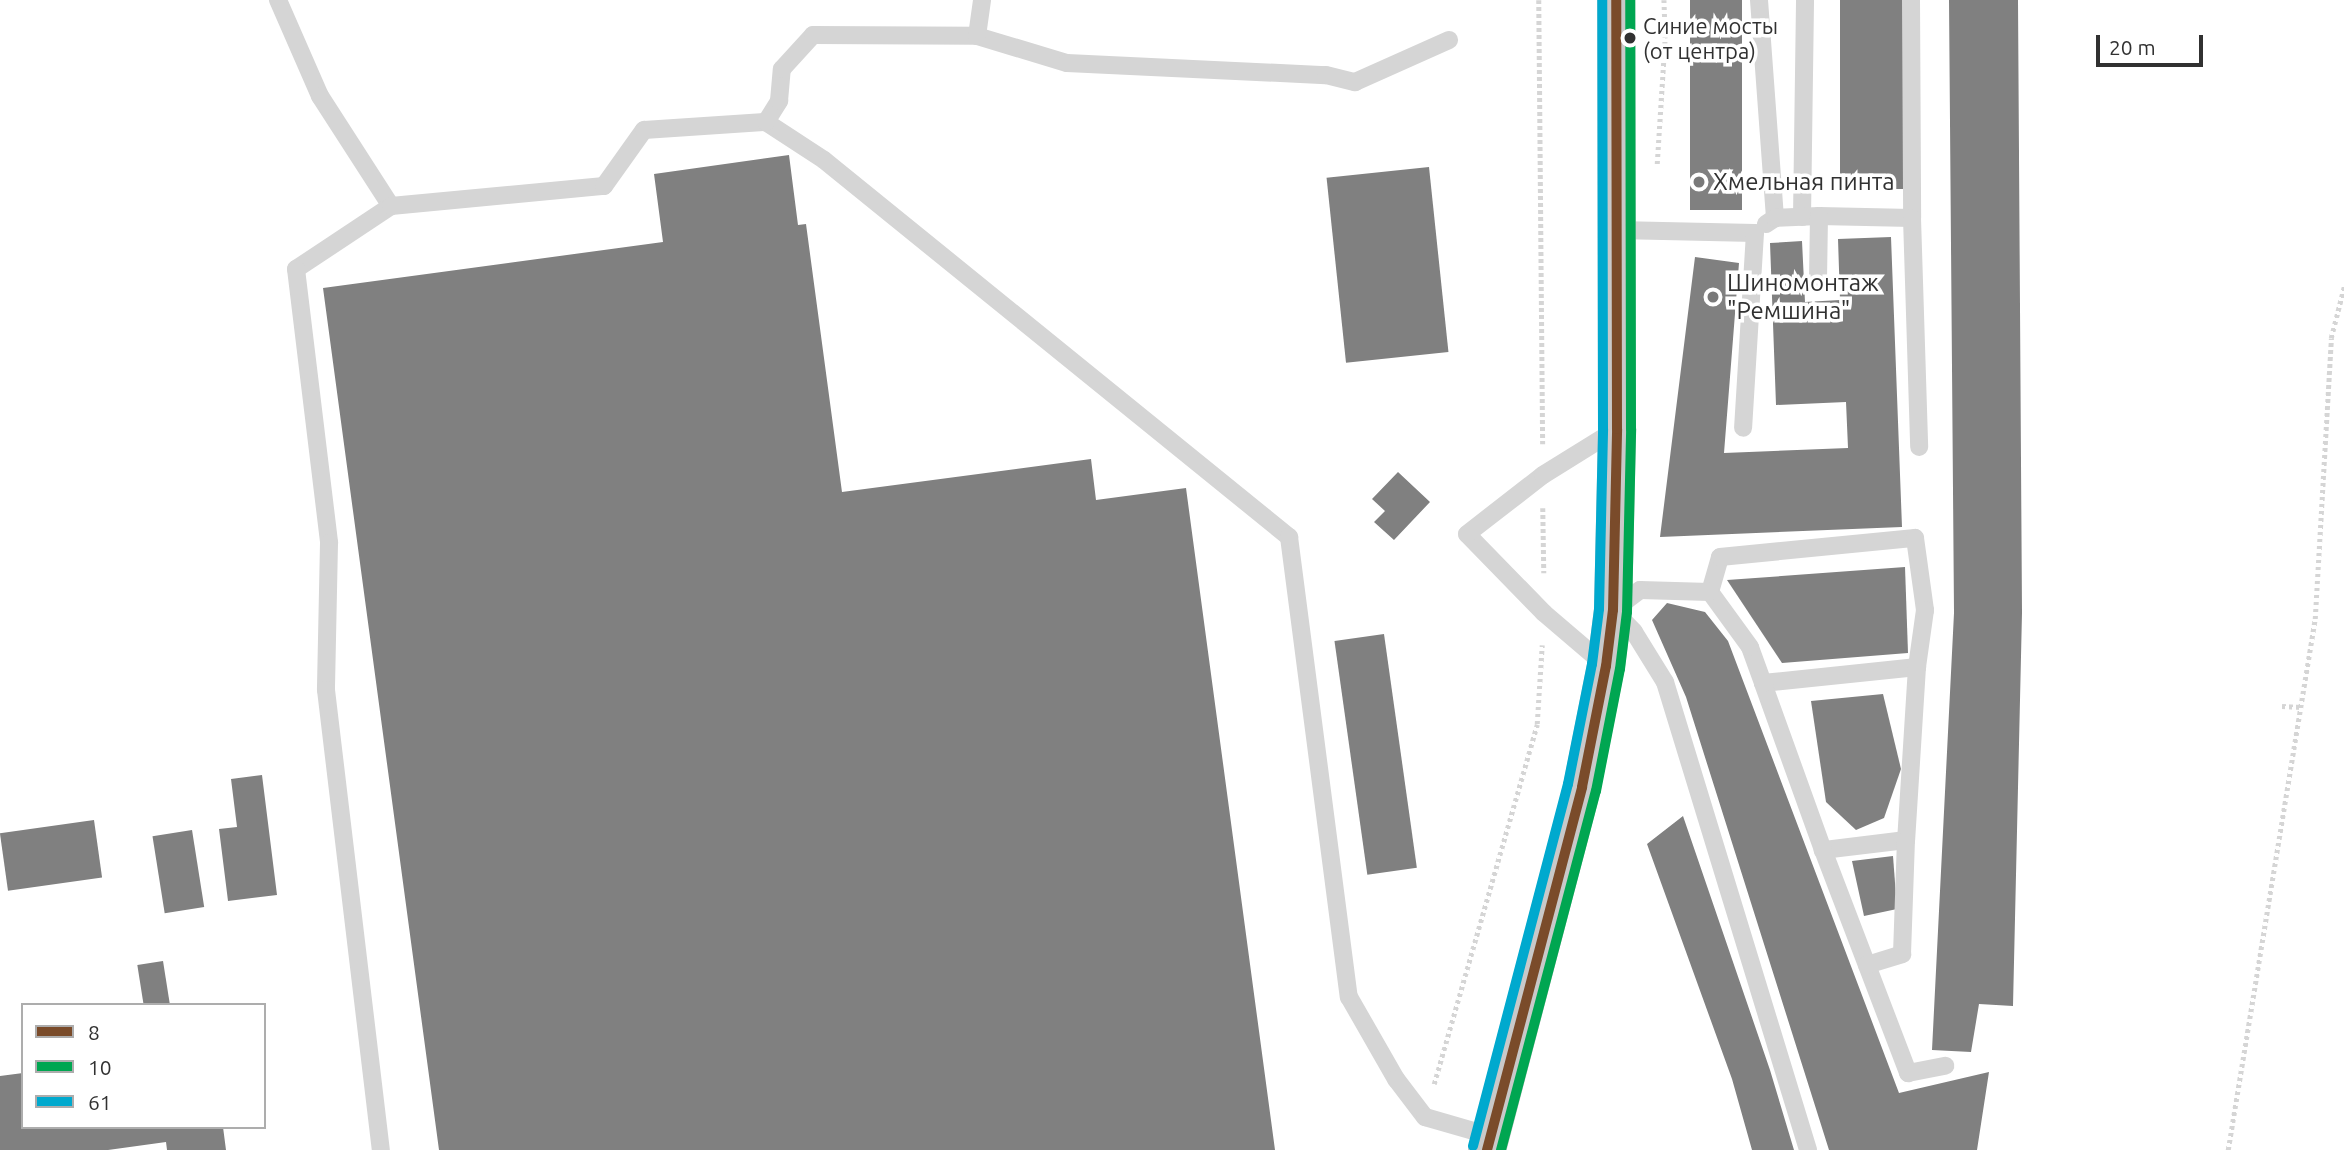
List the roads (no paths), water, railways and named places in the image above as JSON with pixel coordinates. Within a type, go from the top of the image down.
[{"type":"main road","points":[[1489,1143],[1582,788],[1606,666],[1612,610],[1617,429],[1616,0]]},
{"type":"lane","points":[[278,0],[320,96],[391,206]]},
{"type":"lane","points":[[977,36],[982,0]]},
{"type":"lane","points":[[1759,0],[1774,218]]},
{"type":"lane","points":[[1805,0],[1810,217],[1818,277]]},
{"type":"lane","points":[[1911,0],[1912,218],[1919,447]]},
{"type":"lane","points":[[766,122],[779,101],[782,69],[813,35],[977,36],[1067,62],[1326,75],[1354,82],[1449,40]]},
{"type":"lane","points":[[381,1150],[326,690],[329,543],[296,269],[391,206],[604,186],[644,130],[766,122],[824,160],[1289,537],[1349,997],[1396,1079],[1425,1117],[1489,1143]]},
{"type":"lane","points":[[1617,230],[1755,233],[1774,218],[1912,218]]},
{"type":"lane","points":[[1743,428],[1755,233]]},
{"type":"lane","points":[[1606,666],[1544,614],[1467,534],[1543,475],[1617,429]]},
{"type":"lane","points":[[1710,592],[1720,557],[1915,538],[1925,610],[1917,667],[1902,954],[1867,965]]},
{"type":"lane","points":[[1710,592],[1640,590],[1612,610],[1634,632],[1665,682],[1808,1150]]},
{"type":"lane","points":[[1710,592],[1750,647],[1823,850],[1908,1073],[1945,1066]]},
{"type":"lane","points":[[1763,683],[1917,667]]},
{"type":"lane","points":[[1823,850],[1906,840]]},
{"type":"place","name":"Синие мосты (от центра)","points":[[1630,38]]},
{"type":"place","name":"Хмельная пинта","points":[[1699,182]]},
{"type":"place","name":"Шиномонтаж \"Ремшина\"","points":[[1713,297]]}]
